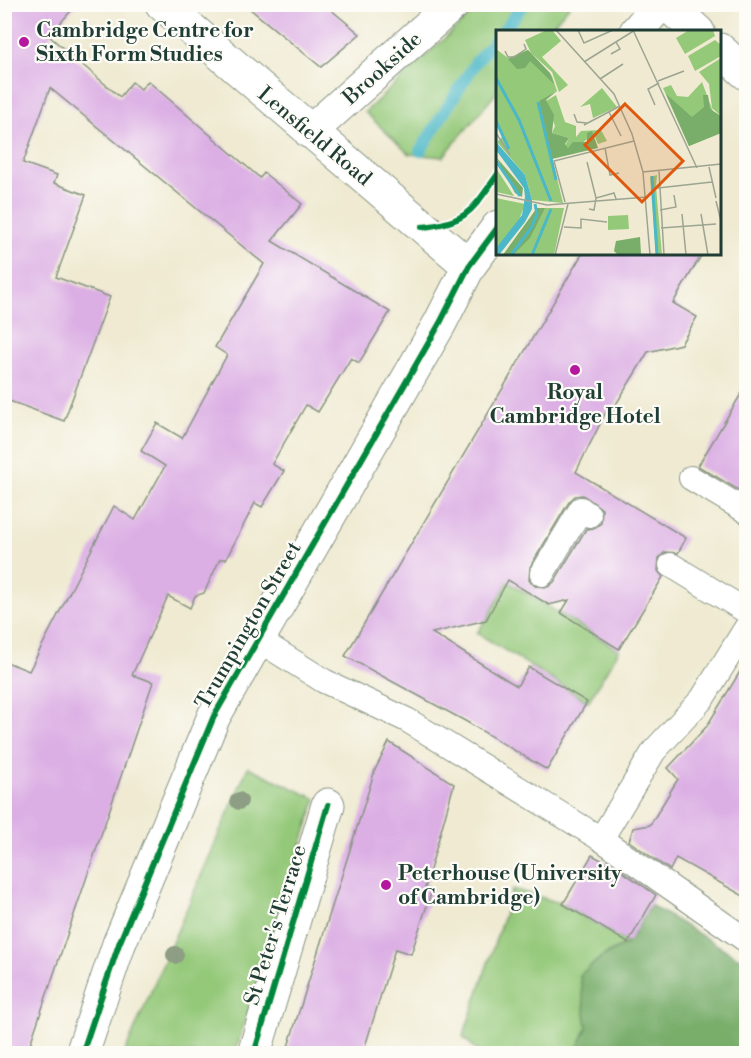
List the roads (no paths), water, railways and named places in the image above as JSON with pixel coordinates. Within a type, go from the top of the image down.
[{"type":"street","name":"Lensfield Road","points":[[162,4],[470,266]]},
{"type":"street","name":"Brookside","points":[[310,132],[453,4]]},
{"type":"street","points":[[638,30],[660,4]]},
{"type":"street","points":[[667,4],[696,30]]},
{"type":"street","points":[[721,51],[747,73]]},
{"type":"street","name":"Trumpington Street","points":[[82,1053],[119,944],[214,716],[429,343],[470,266],[496,230]]},
{"type":"street","name":"St Peter's Terrace","points":[[254,1053],[328,805]]},
{"type":"lane","points":[[691,478],[747,512]]},
{"type":"lane","points":[[542,574],[581,509],[589,514]]},
{"type":"lane","points":[[670,565],[747,611]]},
{"type":"lane","points":[[601,839],[654,751],[702,699],[747,628]]},
{"type":"lane","points":[[257,639],[324,681],[407,720],[601,839],[747,940]]},
{"type":"waterway","points":[[504,30],[524,4]]},
{"type":"waterway","points":[[420,151],[476,62],[496,39]]},
{"type":"place","name":"Cambridge Centre for Sixth Form Studies","points":[[24,42]]},
{"type":"place","name":"Royal Cambridge Hotel","points":[[575,370]]},
{"type":"place","name":"Peterhouse (University of Cambridge)","points":[[386,885]]}]
